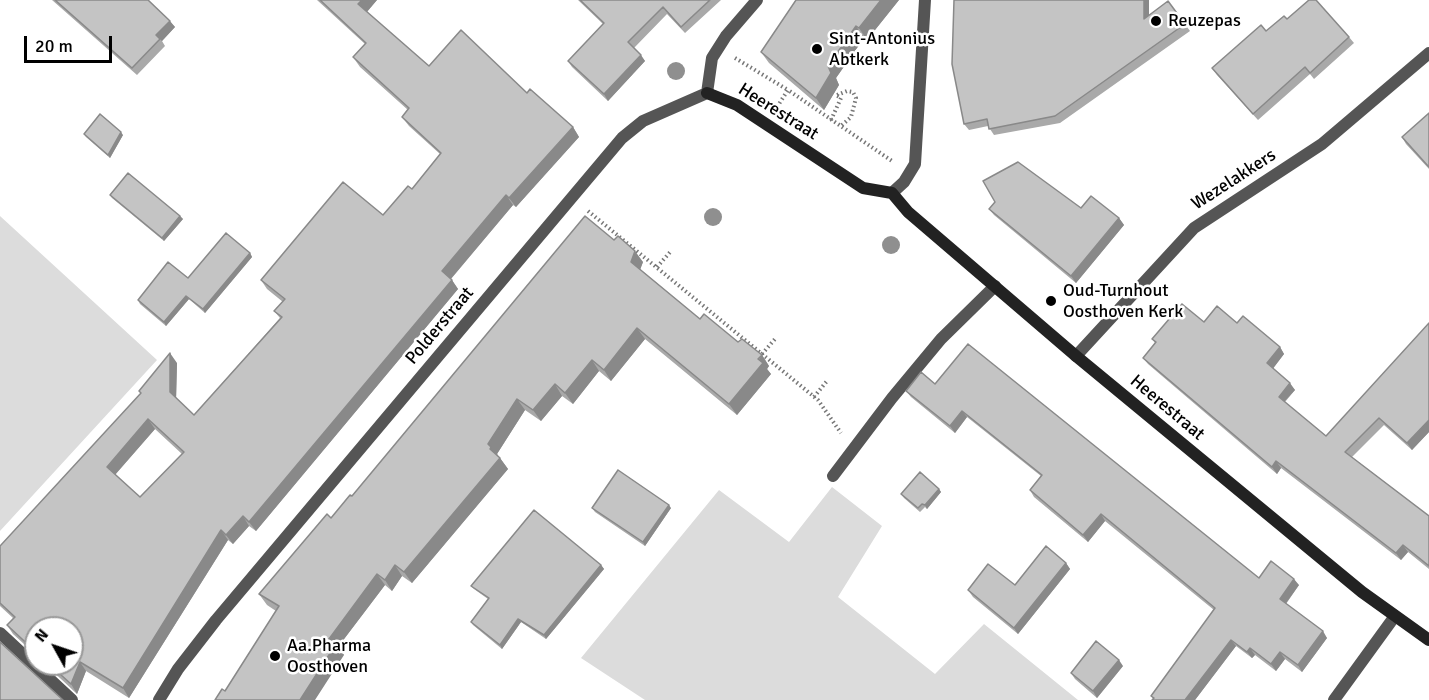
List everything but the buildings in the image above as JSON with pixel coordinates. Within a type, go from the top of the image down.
[{"type":"street","points":[[707,93],[712,58],[757,0]]},
{"type":"street","points":[[892,193],[904,182],[915,164],[920,118],[925,0]]},
{"type":"street","name":"Wezelakkers","points":[[1076,356],[1194,228],[1322,144],[1429,53]]},
{"type":"street","name":"Heerestraat","points":[[707,93],[737,105],[863,188],[892,193],[908,213],[1076,356],[1362,592],[1429,640]]},
{"type":"street","name":"Polderstraat","points":[[159,700],[178,669],[216,620],[622,138],[643,121],[707,93]]},
{"type":"street","points":[[833,476],[892,398],[941,339],[995,286]]},
{"type":"street","points":[[1334,700],[1395,616]]},
{"type":"street","points":[[0,633],[72,700]]},
{"type":"path","points":[[718,48],[788,90],[911,171]]},
{"type":"path","points":[[766,123],[788,90]]},
{"type":"path","points":[[830,91],[840,98],[831,120]]},
{"type":"path","points":[[837,95],[847,91],[853,92],[856,98],[851,117],[841,126]]},
{"type":"path","points":[[572,197],[814,397],[854,450]]},
{"type":"path","points":[[657,267],[671,251]]},
{"type":"path","points":[[762,354],[776,339]]},
{"type":"path","points":[[814,397],[827,381]]},
{"type":"shaded area","points":[[0,216],[157,360],[0,531]]},
{"type":"shaded area","points":[[832,487],[882,526],[838,597],[935,674],[984,624],[1078,700],[645,700],[581,658],[719,490],[789,542]]},
{"type":"place","name":"Reuzepas","points":[[1156,21]]},
{"type":"place","name":"Sint-Antonius Abtkerk","points":[[817,49]]},
{"type":"place","name":"Oud-Turnhout Oosthoven Kerk","points":[[1051,301]]},
{"type":"place","name":"Aa.Pharma Oosthoven","points":[[275,656]]}]
